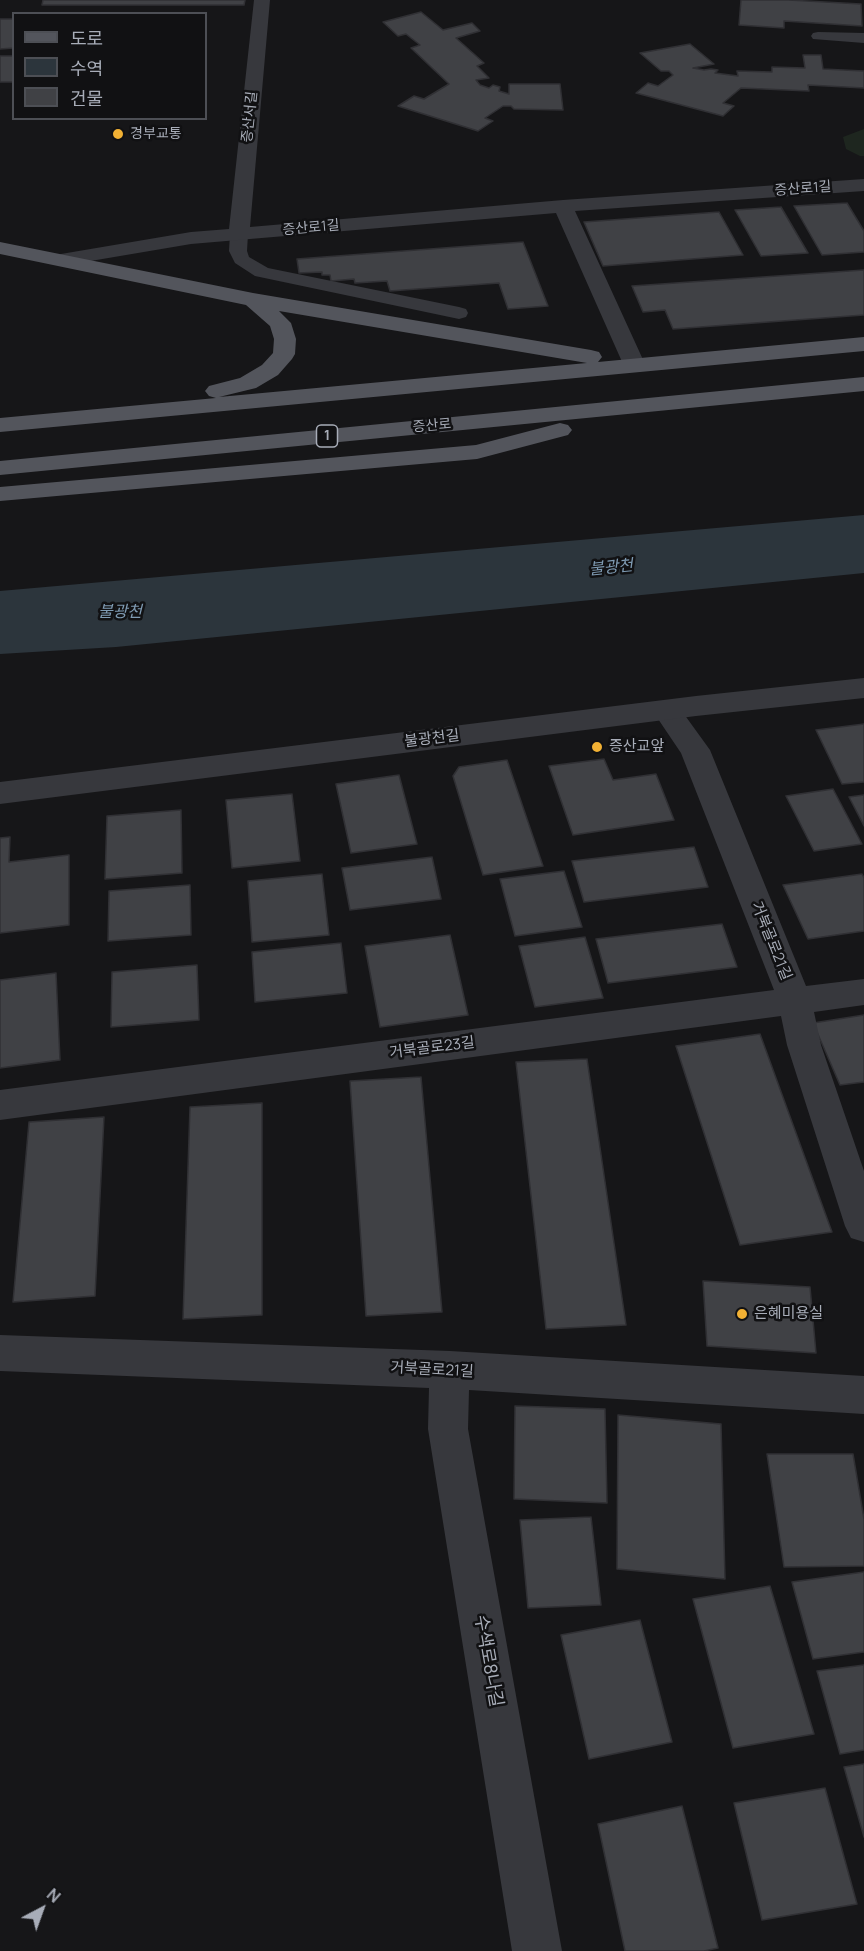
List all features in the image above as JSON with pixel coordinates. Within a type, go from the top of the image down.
[{"type":"main road","points":[[0,248],[253,300],[634,364]]},
{"type":"main road","points":[[33,422],[207,394],[248,383],[270,370],[284,354],[285,339],[280,323],[253,300]]},
{"type":"main road","points":[[0,425],[864,344]]},
{"type":"main road","name":"증산로","points":[[0,468],[864,384]]},
{"type":"main road","points":[[0,494],[477,452],[653,405]]},
{"type":"street","name":"증산서길","points":[[238,234],[262,0]]},
{"type":"street","name":"증산로1길","points":[[61,260],[191,238],[563,206],[864,185]]},
{"type":"street","points":[[563,206],[634,364]]},
{"type":"street","name":"불광천길","points":[[0,793],[666,710],[864,688]]},
{"type":"street","name":"거북골로21길","points":[[666,710],[696,750],[795,1001],[804,1045],[857,1183],[864,1226]]},
{"type":"street","name":"거북골로23길","points":[[0,1105],[864,992]]},
{"type":"street","name":"거북골로21길","points":[[0,1353],[450,1370],[864,1395]]},
{"type":"street","name":"수색로8나길","points":[[450,1370],[448,1429],[537,1951]]},
{"type":"lane","points":[[818,36],[864,38]]},
{"type":"lane","points":[[238,234],[238,251],[241,259],[262,272],[459,313]]},
{"type":"shaded area","points":[[864,129],[864,156],[860,156],[846,149],[843,137]]},
{"type":"water","name":"불광천","points":[[864,515],[864,573],[116,647],[0,654],[0,591]]},
{"type":"building","points":[[43,0],[245,0],[244,5],[42,5]]},
{"type":"building","points":[[741,0],[861,4],[862,26],[784,21],[784,28],[739,25]]},
{"type":"building","points":[[421,12],[443,30],[472,23],[480,31],[456,38],[484,63],[477,66],[489,78],[476,80],[480,85],[489,88],[493,85],[500,87],[499,91],[509,94],[509,84],[560,84],[563,110],[514,109],[511,106],[503,106],[485,118],[493,121],[478,131],[398,106],[414,96],[424,99],[449,84],[411,48],[420,45],[406,34],[398,36],[383,22]]},
{"type":"building","points":[[0,19],[12,19],[12,48],[0,49]]},
{"type":"building","points":[[690,44],[714,64],[693,68],[718,70],[715,73],[738,76],[737,71],[772,72],[772,67],[805,68],[803,55],[821,55],[823,69],[864,71],[864,88],[808,85],[809,91],[741,88],[723,103],[734,106],[723,116],[636,93],[648,83],[658,86],[673,75],[669,71],[661,71],[640,53]]},
{"type":"building","points":[[0,56],[12,56],[12,82],[0,82]]},
{"type":"building","points":[[847,203],[864,231],[864,252],[822,255],[794,206]]},
{"type":"building","points":[[781,207],[808,253],[761,256],[735,210]]},
{"type":"building","points":[[719,212],[743,255],[603,266],[584,222]]},
{"type":"building","points":[[523,242],[548,306],[508,309],[499,283],[390,291],[387,281],[355,283],[354,279],[331,281],[330,275],[322,275],[322,272],[299,273],[297,259]]},
{"type":"building","points":[[864,270],[864,315],[673,329],[665,310],[643,312],[632,286]]},
{"type":"building","points":[[864,724],[864,782],[842,784],[816,730]]},
{"type":"building","points":[[604,759],[613,780],[656,774],[674,820],[573,835],[549,766]]},
{"type":"building","points":[[507,760],[543,866],[483,875],[453,776],[459,767]]},
{"type":"building","points":[[399,775],[417,844],[351,853],[336,784]]},
{"type":"building","points":[[833,789],[862,844],[814,851],[786,796]]},
{"type":"building","points":[[292,794],[300,861],[232,868],[226,800]]},
{"type":"building","points":[[864,795],[864,826],[849,797]]},
{"type":"building","points":[[181,810],[182,873],[105,879],[107,816]]},
{"type":"building","points":[[10,837],[9,862],[69,855],[69,925],[0,933],[0,838]]},
{"type":"building","points":[[694,847],[708,887],[584,902],[572,861]]},
{"type":"building","points":[[432,857],[441,899],[350,910],[342,868]]},
{"type":"building","points":[[564,871],[582,927],[515,936],[500,879]]},
{"type":"building","points":[[322,874],[329,935],[252,942],[248,881]]},
{"type":"building","points":[[862,874],[864,878],[864,931],[808,939],[783,885]]},
{"type":"building","points":[[190,885],[191,935],[108,941],[109,891]]},
{"type":"building","points":[[722,924],[737,967],[608,983],[596,939]]},
{"type":"building","points":[[450,935],[468,1015],[380,1027],[365,946]]},
{"type":"building","points":[[585,937],[603,998],[535,1007],[519,946]]},
{"type":"building","points":[[341,943],[347,993],[255,1002],[252,952]]},
{"type":"building","points":[[197,965],[199,1020],[111,1027],[112,972]]},
{"type":"building","points":[[56,973],[60,1060],[0,1068],[0,980]]},
{"type":"building","points":[[864,1015],[864,1082],[840,1085],[813,1023]]},
{"type":"building","points":[[760,1034],[832,1232],[740,1245],[676,1046]]},
{"type":"building","points":[[587,1059],[626,1325],[546,1329],[516,1062]]},
{"type":"building","points":[[421,1077],[442,1312],[366,1316],[350,1081]]},
{"type":"building","points":[[262,1103],[262,1315],[183,1319],[190,1107]]},
{"type":"building","points":[[104,1117],[95,1296],[13,1302],[29,1122]]},
{"type":"building","points":[[703,1281],[810,1287],[816,1353],[707,1346]]},
{"type":"building","points":[[515,1406],[605,1409],[607,1503],[514,1499]]},
{"type":"building","points":[[618,1415],[721,1424],[725,1579],[617,1569]]},
{"type":"building","points":[[767,1454],[853,1454],[864,1519],[864,1566],[784,1567]]},
{"type":"building","points":[[591,1517],[601,1605],[528,1608],[520,1520]]},
{"type":"building","points":[[864,1572],[864,1652],[813,1659],[792,1582]]},
{"type":"building","points":[[770,1586],[814,1734],[733,1748],[693,1599]]},
{"type":"building","points":[[640,1620],[672,1742],[589,1759],[561,1635]]},
{"type":"building","points":[[864,1665],[864,1750],[840,1754],[817,1671]]},
{"type":"building","points":[[864,1764],[864,1837],[844,1767]]},
{"type":"building","points":[[825,1788],[857,1904],[762,1920],[734,1803]]},
{"type":"building","points":[[682,1806],[718,1948],[704,1951],[625,1951],[598,1824]]},
{"type":"place","name":"경부교통","points":[[118,134]]},
{"type":"place","name":"증산교앞","points":[[597,747]]},
{"type":"place","name":"은혜미용실","points":[[742,1314]]}]
